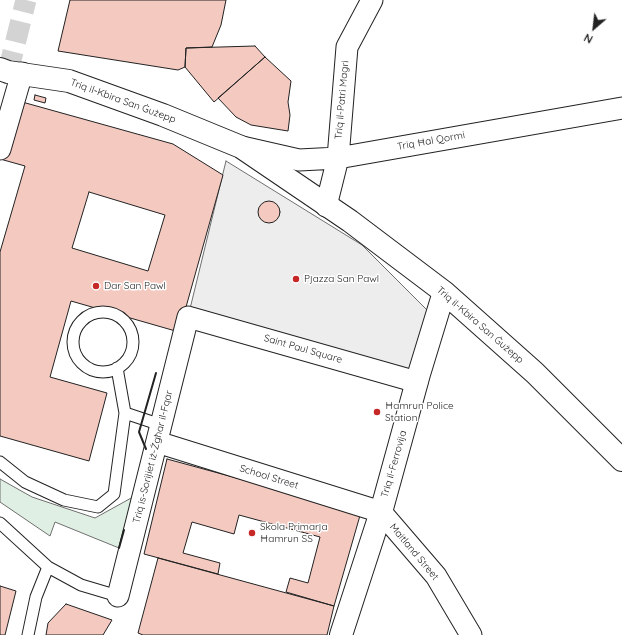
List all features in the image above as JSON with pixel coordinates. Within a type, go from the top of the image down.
[{"type":"main road","name":"Triq il-Kbira San Ġużepp","points":[[0,69],[69,81],[162,115],[241,147],[350,221],[444,292],[535,373],[622,460]]},
{"type":"main road","name":"Triq il-Ferrovija","points":[[342,635],[381,512],[444,292]]},
{"type":"street","name":"Triq il-Patri Magri","points":[[326,206],[338,158],[347,47],[372,0]]},
{"type":"street","points":[[0,149],[22,73]]},
{"type":"street","name":"Triq Ħal Qormi","points":[[241,147],[299,160],[338,158],[622,108]]},
{"type":"street","name":"Saint Paul Square","points":[[188,317],[417,382]]},
{"type":"street","name":"Triq is-Sorijiet iż-Żgħar il-Fqar","points":[[118,596],[188,317]]},
{"type":"street","name":"School Street","points":[[159,434],[381,512]]},
{"type":"street","name":"Maitland Street","points":[[381,512],[436,576],[471,635]]},
{"type":"lane","points":[[100,311],[110,312],[120,316],[132,333],[133,343],[131,353],[125,362],[117,368],[108,371],[99,371],[82,363],[76,355],[73,346],[73,337],[76,327],[90,314],[100,311]]},
{"type":"lane","points":[[0,462],[25,482],[64,500],[98,507],[114,494],[125,413],[117,368]]},
{"type":"lane","points":[[125,413],[159,434]]},
{"type":"lane","points":[[0,523],[48,568],[81,585],[118,596]]},
{"type":"lane","points":[[28,635],[36,597],[48,568]]},
{"type":"green space","points":[[0,479],[32,497],[95,518],[133,497],[119,548],[55,522],[50,536],[0,502]]},
{"type":"shaded area","name":"Pjazza San Pawl","points":[[226,161],[362,245],[429,312],[419,374],[188,317]]},
{"type":"building","points":[[70,0],[226,0],[221,25],[212,47],[186,48],[185,67],[178,70],[58,51]]},
{"type":"building","points":[[255,46],[265,57],[214,102],[185,67],[186,48]]},
{"type":"building","points":[[265,57],[291,81],[288,102],[290,115],[288,131],[251,125],[236,117],[218,98]]},
{"type":"building","points":[[35,95],[46,98],[45,103],[34,100]]},
{"type":"building","name":"Dar San Pawl","points":[[15,100],[173,144],[223,175],[179,332],[71,301],[50,377],[107,393],[89,461],[0,436],[0,252],[25,166],[0,159]],"holes":[[[89,192],[165,215],[148,271],[72,248]]]},
{"type":"building","points":[[269,201],[277,204],[280,212],[277,220],[269,223],[261,220],[258,212],[261,204]]},
{"type":"building","name":"Skola Primarja Ħamrun SS","points":[[167,459],[361,512],[334,606],[286,592],[290,578],[308,583],[320,537],[239,515],[234,534],[192,522],[183,553],[220,563],[218,574],[144,554]]},
{"type":"building","points":[[158,558],[334,606],[327,635],[143,635],[138,633]]},
{"type":"building","points":[[0,586],[16,591],[5,635],[0,635]]},
{"type":"building","points":[[66,604],[112,620],[103,635],[46,635],[48,623]]},
{"type":"tunnel","points":[[8,72],[26,0]]},
{"type":"wall","points":[[146,449],[139,432],[156,373]]},
{"type":"wall","points":[[119,548],[124,530]]},
{"type":"place","name":"Pjazza San Pawl","points":[[296,279]]},
{"type":"place","name":"Dar San Pawl","points":[[96,286]]},
{"type":"place","name":"Ħamrun Police Station","points":[[377,412]]},
{"type":"place","name":"Skola Primarja Ħamrun SS","points":[[252,533]]}]
